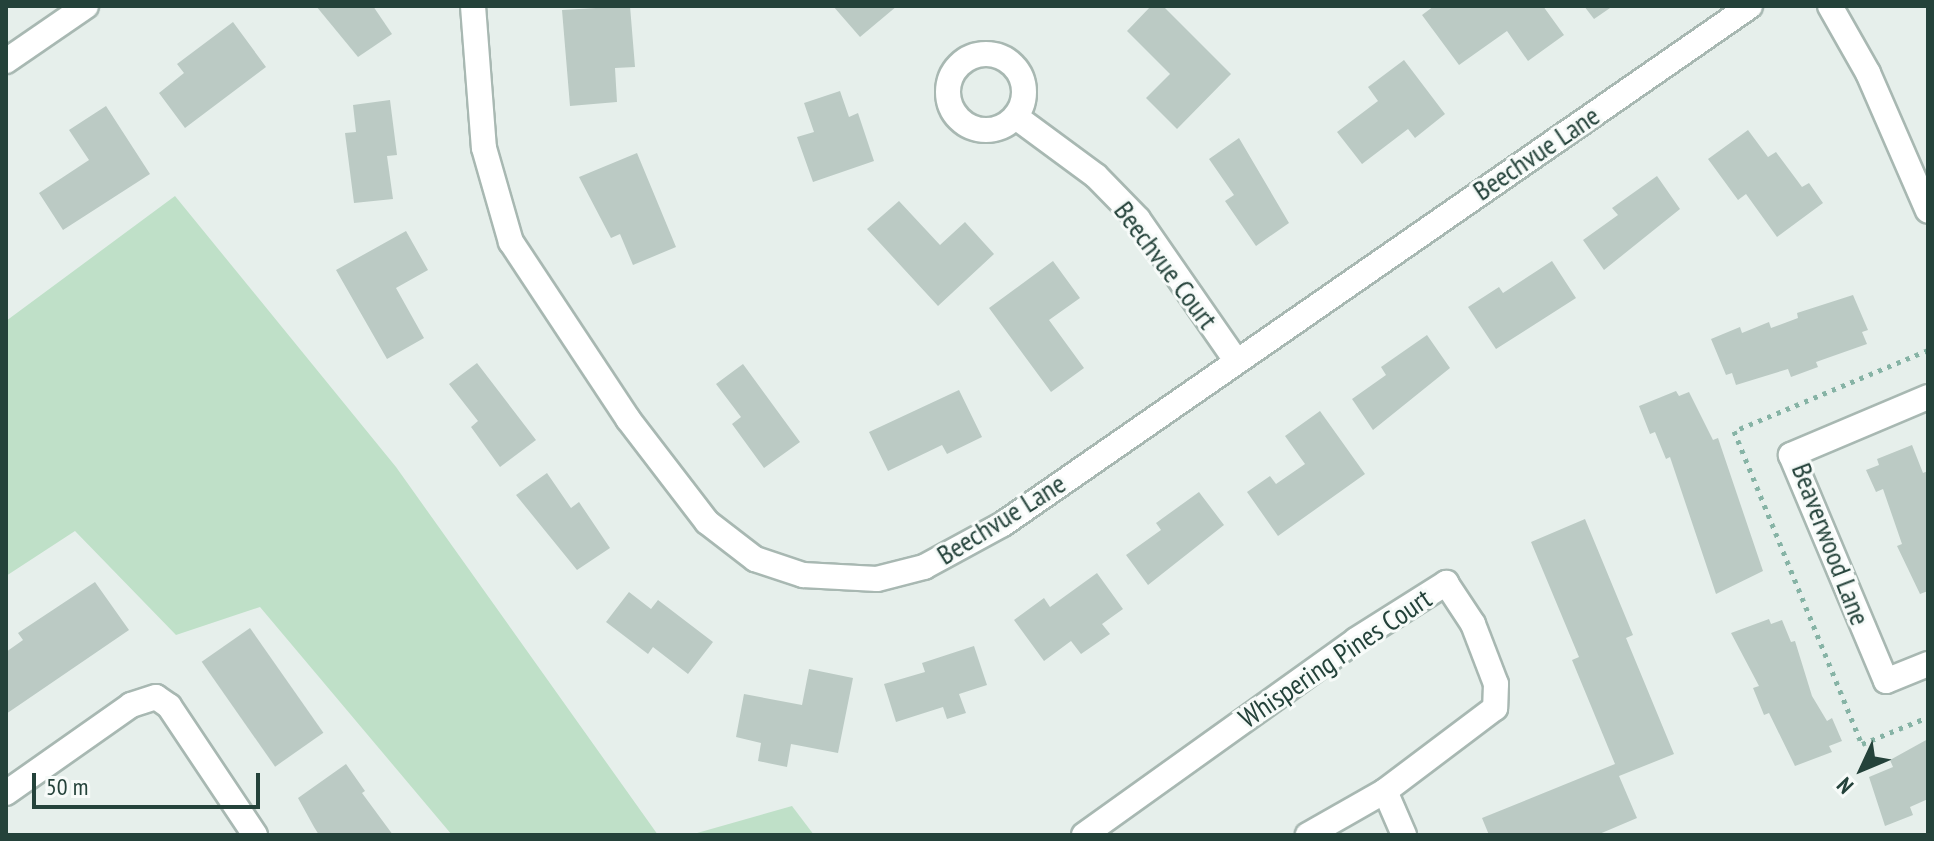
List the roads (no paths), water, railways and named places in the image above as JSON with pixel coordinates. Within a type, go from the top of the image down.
[{"type":"street","points":[[6,61],[86,6]]},
{"type":"street","name":"Beechvue Lane","points":[[473,6],[484,148],[511,242],[628,419],[707,522],[755,559],[803,575],[877,579],[924,567],[1003,524],[1235,359],[1750,6]]},
{"type":"street","points":[[1830,6],[1868,73],[1928,211]]},
{"type":"street","name":"Beechvue Court","points":[[1016,117],[1096,176],[1138,219],[1235,359]]},
{"type":"street","name":"Beaverwood Lane","points":[[1928,397],[1791,455],[1886,681],[1928,664]]},
{"type":"street","name":"Whispering Pines Court","points":[[1084,835],[1356,640],[1446,583],[1473,624],[1491,669],[1496,684],[1495,708],[1385,791],[1308,835]]},
{"type":"street","points":[[6,793],[131,705],[156,697],[169,706],[255,835]]},
{"type":"street","points":[[1385,791],[1404,835]]}]
